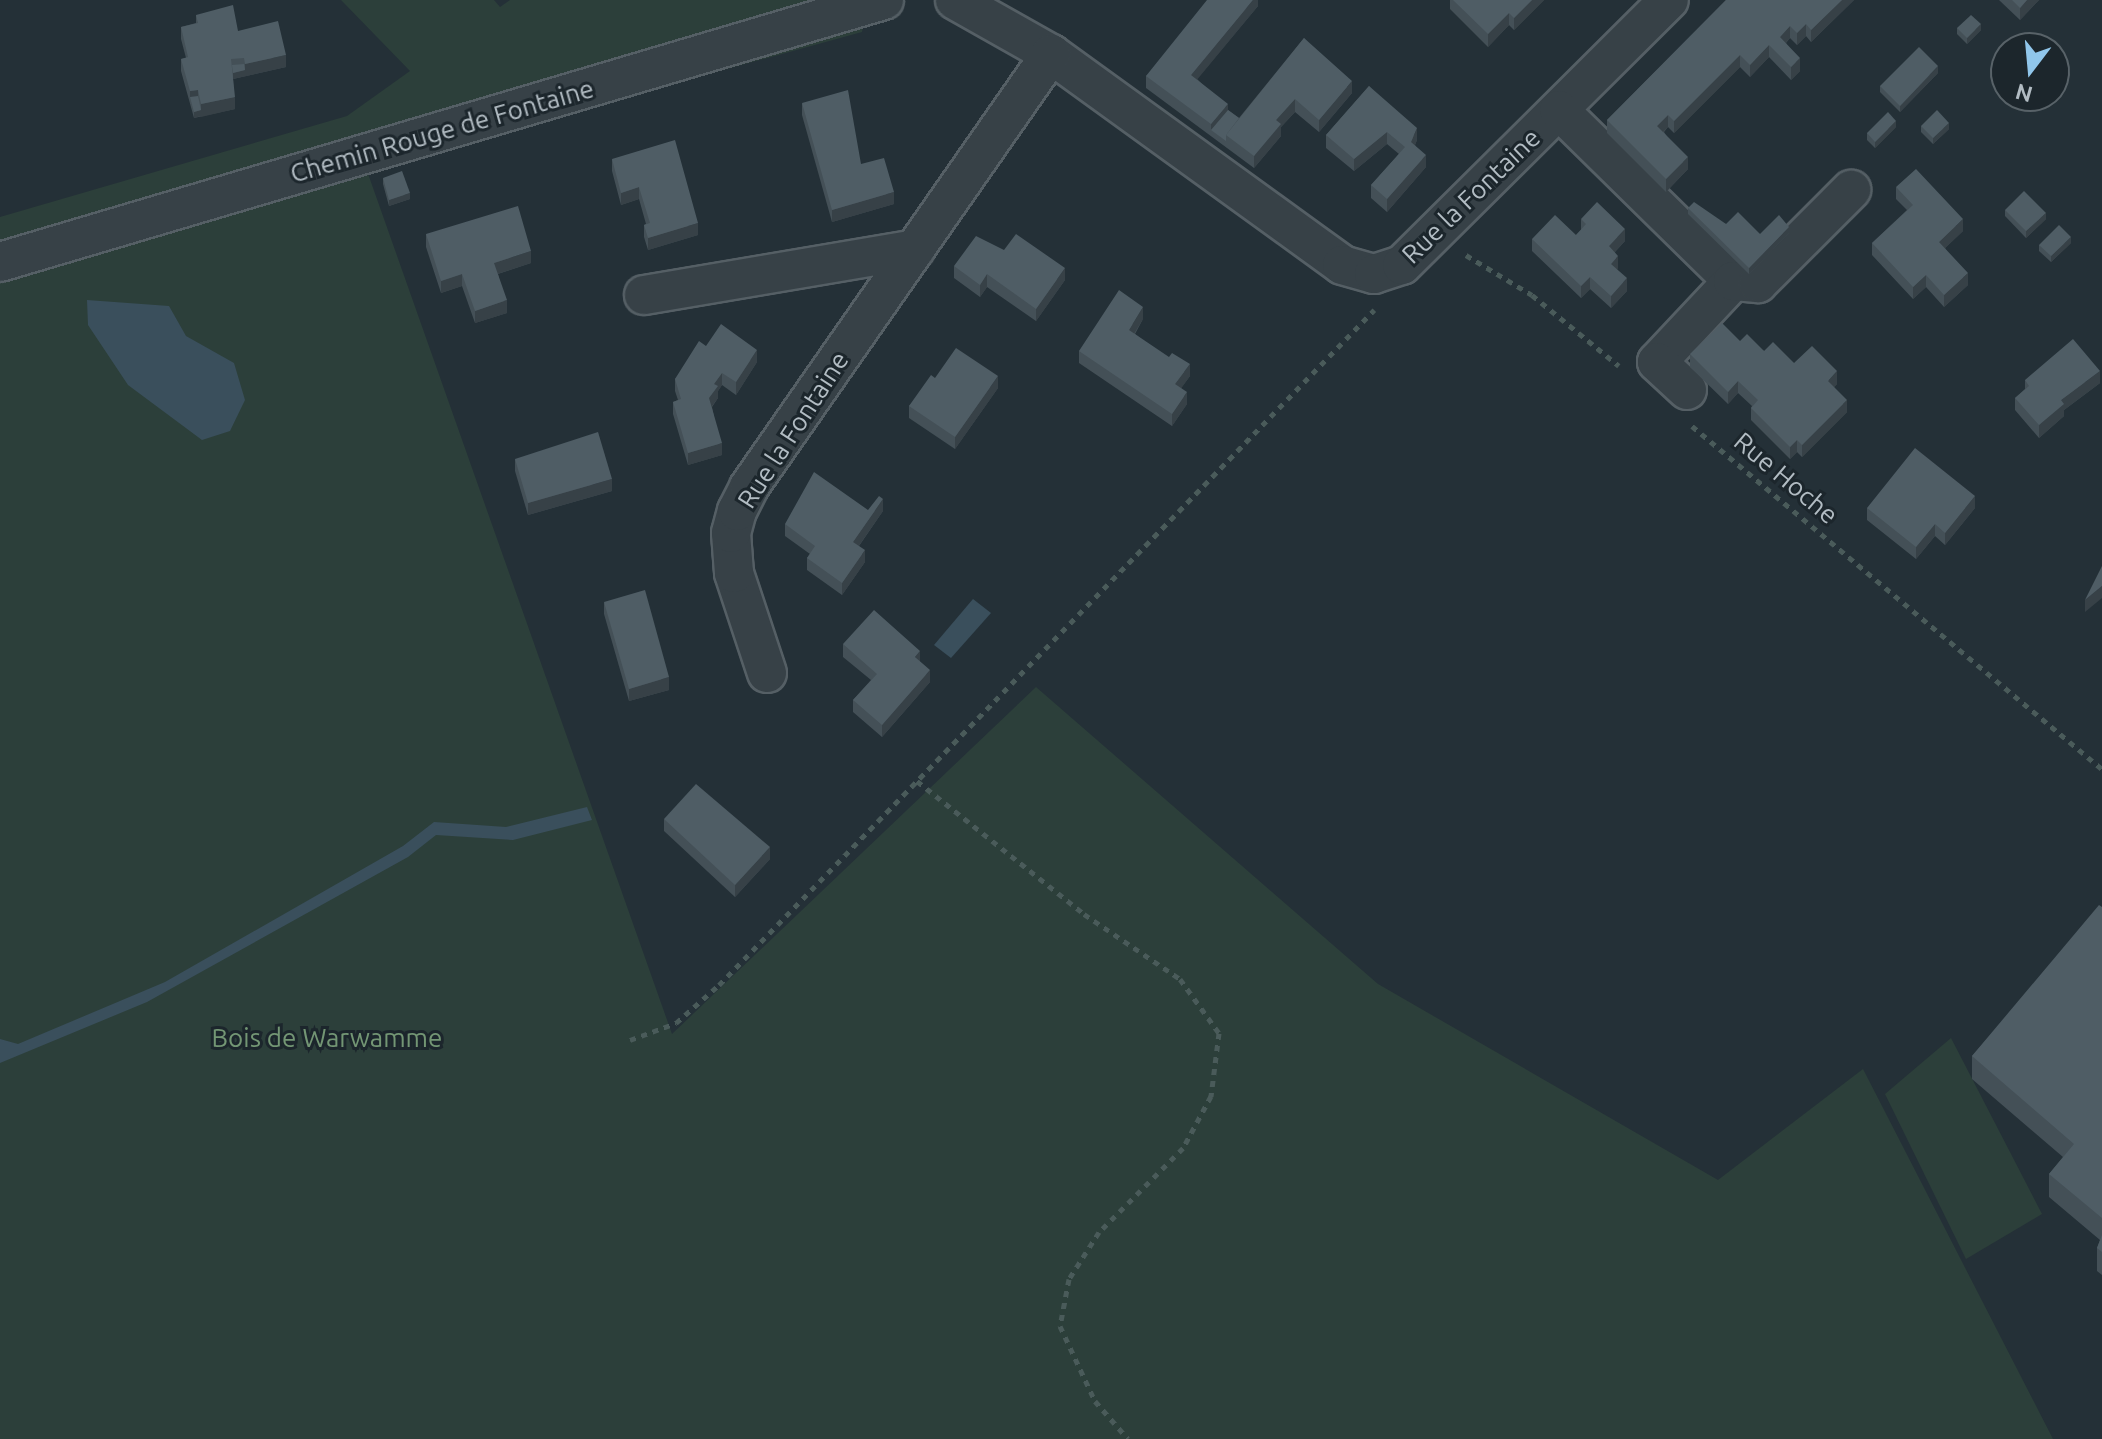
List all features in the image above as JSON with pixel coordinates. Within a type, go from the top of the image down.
[{"type":"street","name":"Chemin Rouge de Fontaine","points":[[0,262],[884,0]]},
{"type":"street","name":"Rue la Fontaine","points":[[955,0],[1051,54],[1342,265],[1374,274],[1402,265],[1669,0]]},
{"type":"street","name":"Rue la Fontaine","points":[[767,673],[732,563],[737,511],[1051,54]]},
{"type":"street","points":[[1559,110],[1733,281],[1758,283],[1851,190]]},
{"type":"street","points":[[644,295],[915,249]]},
{"type":"street","points":[[1686,405],[1657,362],[1733,281]]},
{"type":"path","points":[[1432,236],[1532,295],[1624,370]]},
{"type":"path","points":[[630,1040],[676,1023],[719,985],[1375,309],[1402,265]]},
{"type":"path","name":"Rue Hoche","points":[[1686,405],[2102,769]]},
{"type":"path","points":[[917,781],[1084,914],[1180,979],[1219,1033],[1211,1096],[1183,1148],[1099,1232],[1069,1279],[1060,1326],[1095,1401],[1128,1439]]},
{"type":"green space","name":"Bois de Warwamme","points":[[341,0],[494,0],[500,7],[510,0],[868,0],[862,32],[366,168],[672,1034],[1036,687],[1378,984],[1718,1180],[1863,1069],[2053,1439],[0,1439],[0,217],[347,116],[410,71]]},
{"type":"green space","points":[[1951,1038],[2042,1214],[1966,1259],[1885,1094]]},
{"type":"water","points":[[87,300],[169,306],[186,336],[234,363],[245,400],[230,431],[202,440],[128,385],[88,325]]},
{"type":"water","points":[[973,599],[991,613],[951,658],[934,645]]},
{"type":"water","points":[[587,807],[592,820],[513,840],[436,835],[408,857],[147,1002],[0,1063],[0,1039],[18,1044],[165,982],[403,846],[434,822],[506,827]]},
{"type":"building","points":[[1207,0],[1253,0],[1191,75],[1228,104],[1211,124],[1146,76]]},
{"type":"building","points":[[1453,0],[1532,0],[1514,18],[1509,13],[1488,34]]},
{"type":"building","points":[[1726,0],[1842,0],[1811,30],[1806,24],[1797,33],[1790,26],[1780,37],[1800,58],[1791,67],[1769,45],[1750,65],[1740,55],[1674,121],[1668,115],[1657,126],[1688,157],[1666,179],[1607,120]]},
{"type":"building","points":[[2012,0],[2027,0],[2020,8]]},
{"type":"building","points":[[233,5],[238,31],[278,21],[286,55],[245,64],[244,58],[231,59],[235,97],[201,104],[198,90],[190,91],[181,59],[188,57],[181,27],[198,23],[196,15]]},
{"type":"building","points":[[1971,15],[1981,24],[1967,38],[1957,28]]},
{"type":"building","points":[[1304,38],[1352,81],[1319,120],[1295,99],[1276,120],[1281,124],[1254,156],[1226,135]]},
{"type":"building","points":[[1919,47],[1938,66],[1900,106],[1880,86]]},
{"type":"building","points":[[244,64],[245,70],[233,73],[232,65]]},
{"type":"building","points":[[1369,86],[1417,128],[1411,142],[1426,155],[1387,199],[1371,185],[1405,147],[1387,132],[1354,159],[1326,135]]},
{"type":"building","points":[[848,90],[861,164],[884,158],[894,192],[832,210],[802,103]]},
{"type":"building","points":[[198,96],[201,110],[194,112],[190,97]]},
{"type":"building","points":[[1228,110],[1239,118],[1226,135],[1226,141],[1211,130]]},
{"type":"building","points":[[1937,110],[1949,123],[1933,138],[1921,126]]},
{"type":"building","points":[[1888,112],[1896,121],[1875,142],[1867,133]]},
{"type":"building","points":[[675,140],[698,223],[648,238],[644,225],[650,223],[639,187],[621,193],[612,159]]},
{"type":"building","points":[[1916,169],[1963,219],[1939,242],[1968,273],[1944,295],[1926,275],[1913,287],[1872,243],[1913,205],[1896,187]]},
{"type":"building","points":[[402,171],[410,193],[389,200],[383,178]]},
{"type":"building","points":[[2024,191],[2046,213],[2026,231],[2005,210]]},
{"type":"building","points":[[1597,202],[1625,229],[1609,246],[1618,256],[1611,264],[1627,278],[1611,296],[1590,277],[1581,286],[1532,239],[1555,215],[1576,235],[1586,224],[1581,219]]},
{"type":"building","points":[[1694,202],[1726,224],[1738,212],[1760,234],[1779,215],[1789,227],[1749,268],[1688,208]]},
{"type":"building","points":[[518,206],[531,251],[494,263],[507,300],[475,311],[462,274],[441,281],[426,234]]},
{"type":"building","points":[[2059,225],[2071,237],[2051,256],[2039,245]]},
{"type":"building","points":[[1016,234],[1065,268],[1036,309],[987,274],[980,285],[954,266],[976,236],[1004,250]]},
{"type":"building","points":[[1119,290],[1143,307],[1129,330],[1169,357],[1172,353],[1190,364],[1175,384],[1187,392],[1172,414],[1079,351]]},
{"type":"building","points":[[1722,323],[1740,341],[1747,334],[1764,351],[1773,342],[1794,363],[1812,346],[1837,371],[1828,381],[1847,400],[1802,445],[1797,440],[1790,447],[1751,408],[1758,400],[1738,381],[1728,392],[1690,354]]},
{"type":"building","points":[[721,324],[757,350],[736,382],[722,373],[714,384],[718,386],[709,398],[722,443],[688,453],[673,402],[681,399],[675,379],[699,341],[706,346]]},
{"type":"building","points":[[2073,339],[2100,371],[2061,400],[2064,404],[2039,425],[2015,398],[2029,386],[2025,380]]},
{"type":"building","points":[[956,348],[998,376],[955,437],[909,406],[931,375],[935,378]]},
{"type":"building","points":[[598,432],[612,479],[528,503],[515,459]]},
{"type":"building","points":[[1915,448],[1975,496],[1945,533],[1935,524],[1916,547],[1867,508]]},
{"type":"building","points":[[814,472],[868,510],[879,496],[883,499],[853,542],[865,550],[842,583],[807,558],[815,546],[785,524]]},
{"type":"building","points":[[2102,566],[2102,586],[2085,600]]},
{"type":"building","points":[[645,590],[669,677],[629,689],[604,602]]},
{"type":"building","points":[[874,610],[920,651],[915,657],[930,670],[882,725],[853,700],[877,674],[843,644]]},
{"type":"building","points":[[696,784],[770,847],[735,885],[664,819]]},
{"type":"building","points":[[2099,905],[2102,907],[2102,1218],[2049,1174],[2074,1144],[1972,1056]]},
{"type":"building","points":[[2102,1235],[2102,1252],[2097,1248]]}]
